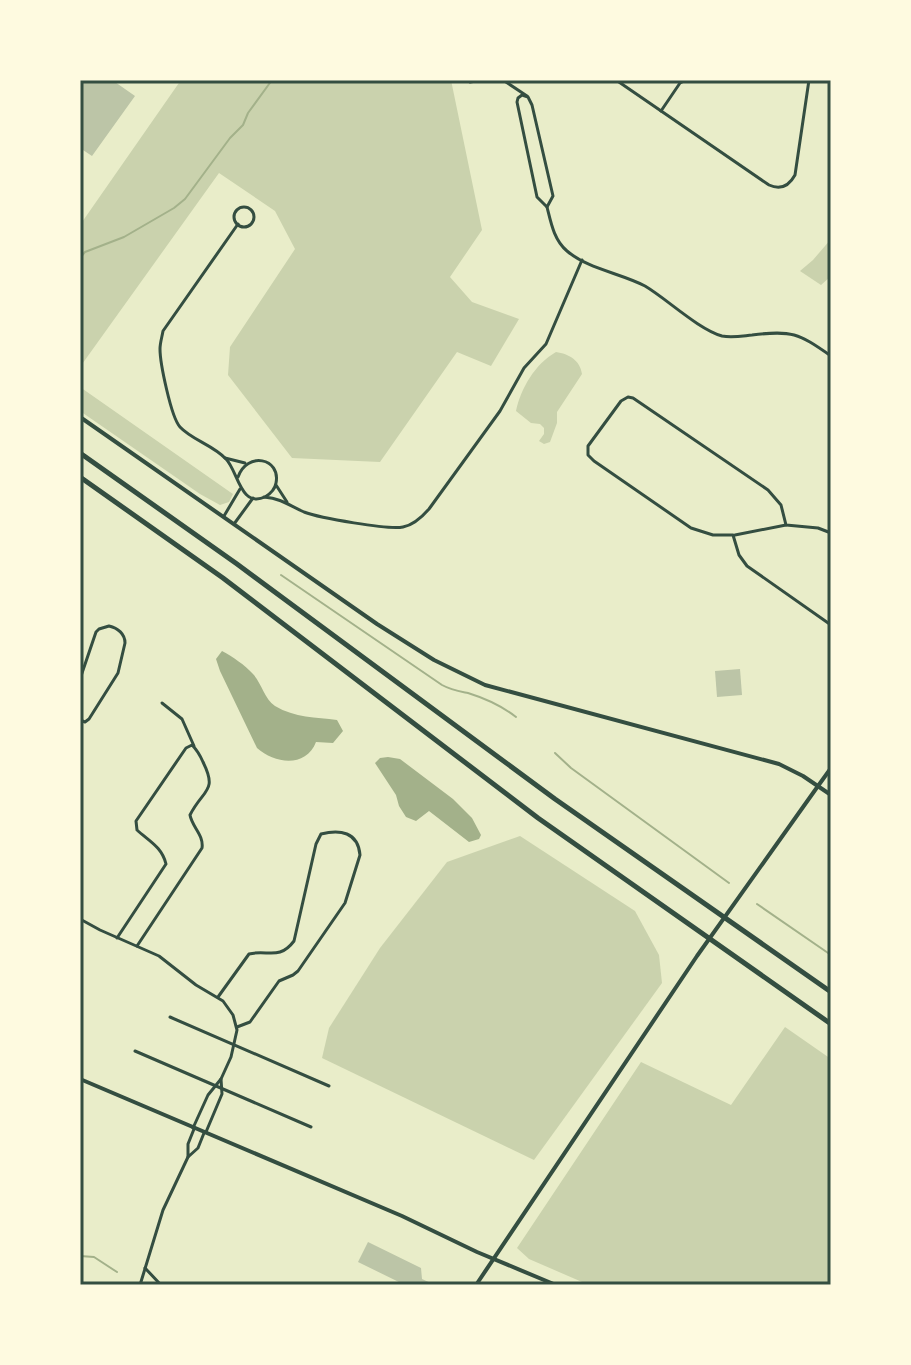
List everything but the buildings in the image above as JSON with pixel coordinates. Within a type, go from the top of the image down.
[{"type":"highway","points":[[80,453],[237,564],[525,777],[831,992]]},
{"type":"highway","points":[[80,477],[234,586],[528,810],[831,1024]]},
{"type":"street","points":[[470,82],[482,80]]},
{"type":"street","points":[[503,80],[528,97],[532,105],[553,196],[547,207]]},
{"type":"street","points":[[616,80],[777,188],[785,186],[795,175],[809,80]]},
{"type":"street","points":[[661,111],[682,81]]},
{"type":"street","points":[[513,86],[537,197],[547,207],[554,232],[568,252],[642,285],[720,335],[792,333],[831,356]]},
{"type":"street","points":[[517,99],[522,95],[528,97]]},
{"type":"street","points":[[238,209],[251,209],[254,216],[252,223],[247,226],[238,224],[234,219],[238,209]]},
{"type":"street","points":[[238,224],[163,331],[160,349],[175,419],[180,428],[225,458],[238,477]]},
{"type":"street","points":[[287,502],[276,485],[275,473],[268,463],[257,460],[246,463],[240,469],[240,489],[253,498],[287,502],[309,513],[384,527],[406,526],[420,518],[500,411],[524,368],[546,344],[582,260]]},
{"type":"street","points":[[786,525],[781,505],[768,490],[638,400],[628,397],[621,401],[588,446],[588,455],[594,461],[691,528],[713,535],[733,535],[786,525],[818,528],[831,533]]},
{"type":"street","points":[[80,417],[396,637],[467,677],[521,696],[779,764],[831,795]]},
{"type":"street","points":[[225,458],[246,463]]},
{"type":"street","points":[[264,497],[276,485]]},
{"type":"street","points":[[223,517],[240,489]]},
{"type":"street","points":[[234,524],[253,498]]},
{"type":"street","points":[[733,535],[739,555],[747,566],[831,625]]},
{"type":"street","points":[[80,679],[96,632],[104,627],[115,628],[125,643],[118,673],[89,719],[85,722],[80,720]]},
{"type":"street","points":[[137,946],[202,848],[202,838],[190,815],[209,786],[210,779],[182,719],[162,703]]},
{"type":"street","points":[[117,938],[166,864],[156,845],[137,830],[136,821],[186,748],[194,746]]},
{"type":"street","points":[[476,1285],[689,968],[831,768]]},
{"type":"street","points":[[218,997],[249,954],[279,953],[294,941],[316,844],[321,834],[331,832],[355,838],[360,856],[345,903],[296,974],[279,981],[250,1022],[237,1027]]},
{"type":"street","points":[[80,919],[159,956],[196,985],[218,997],[231,1012],[237,1027],[235,1045],[221,1079],[208,1095],[188,1144],[188,1157]]},
{"type":"street","points":[[170,1017],[329,1086]]},
{"type":"street","points":[[135,1051],[311,1127]]},
{"type":"street","points":[[80,1079],[556,1285]]},
{"type":"street","points":[[140,1285],[163,1210],[188,1157],[198,1148],[221,1098],[221,1079]]},
{"type":"street","points":[[145,1268],[161,1285]]},
{"type":"shaded area","points":[[181,80],[451,80],[482,230],[450,277],[472,302],[519,319],[491,366],[457,352],[380,462],[292,458],[228,375],[230,347],[295,249],[275,211],[219,173],[80,367],[80,225]]},
{"type":"shaded area","points":[[831,239],[831,276],[821,285],[800,271]]},
{"type":"shaded area","points":[[556,352],[573,358],[582,374],[557,412],[557,423],[550,442],[544,444],[539,441],[544,428],[531,423],[516,411],[530,377]]},
{"type":"shaded area","points":[[80,387],[233,494],[229,502],[220,505],[200,494],[80,411]]},
{"type":"shaded area","points":[[222,651],[250,671],[275,706],[298,715],[337,720],[343,731],[333,743],[316,742],[298,760],[281,760],[264,753],[257,748],[220,671],[216,659]]},
{"type":"shaded area","points":[[380,758],[400,759],[453,799],[472,818],[481,835],[479,839],[469,842],[429,811],[416,821],[406,817],[375,763]]},
{"type":"shaded area","points":[[520,836],[635,911],[659,955],[662,983],[534,1160],[322,1058],[329,1028],[380,948],[447,862]]},
{"type":"shaded area","points":[[785,1027],[831,1059],[831,1285],[589,1285],[529,1259],[517,1248],[641,1062],[731,1105]]},
{"type":"waterway","points":[[80,258],[85,252],[124,237],[185,199],[243,125],[272,80]]},
{"type":"waterway","points":[[281,575],[442,685],[487,700],[516,717]]},
{"type":"waterway","points":[[555,753],[571,768],[729,883]]},
{"type":"waterway","points":[[757,904],[831,955]]},
{"type":"waterway","points":[[80,1256],[94,1257],[117,1272]]}]
